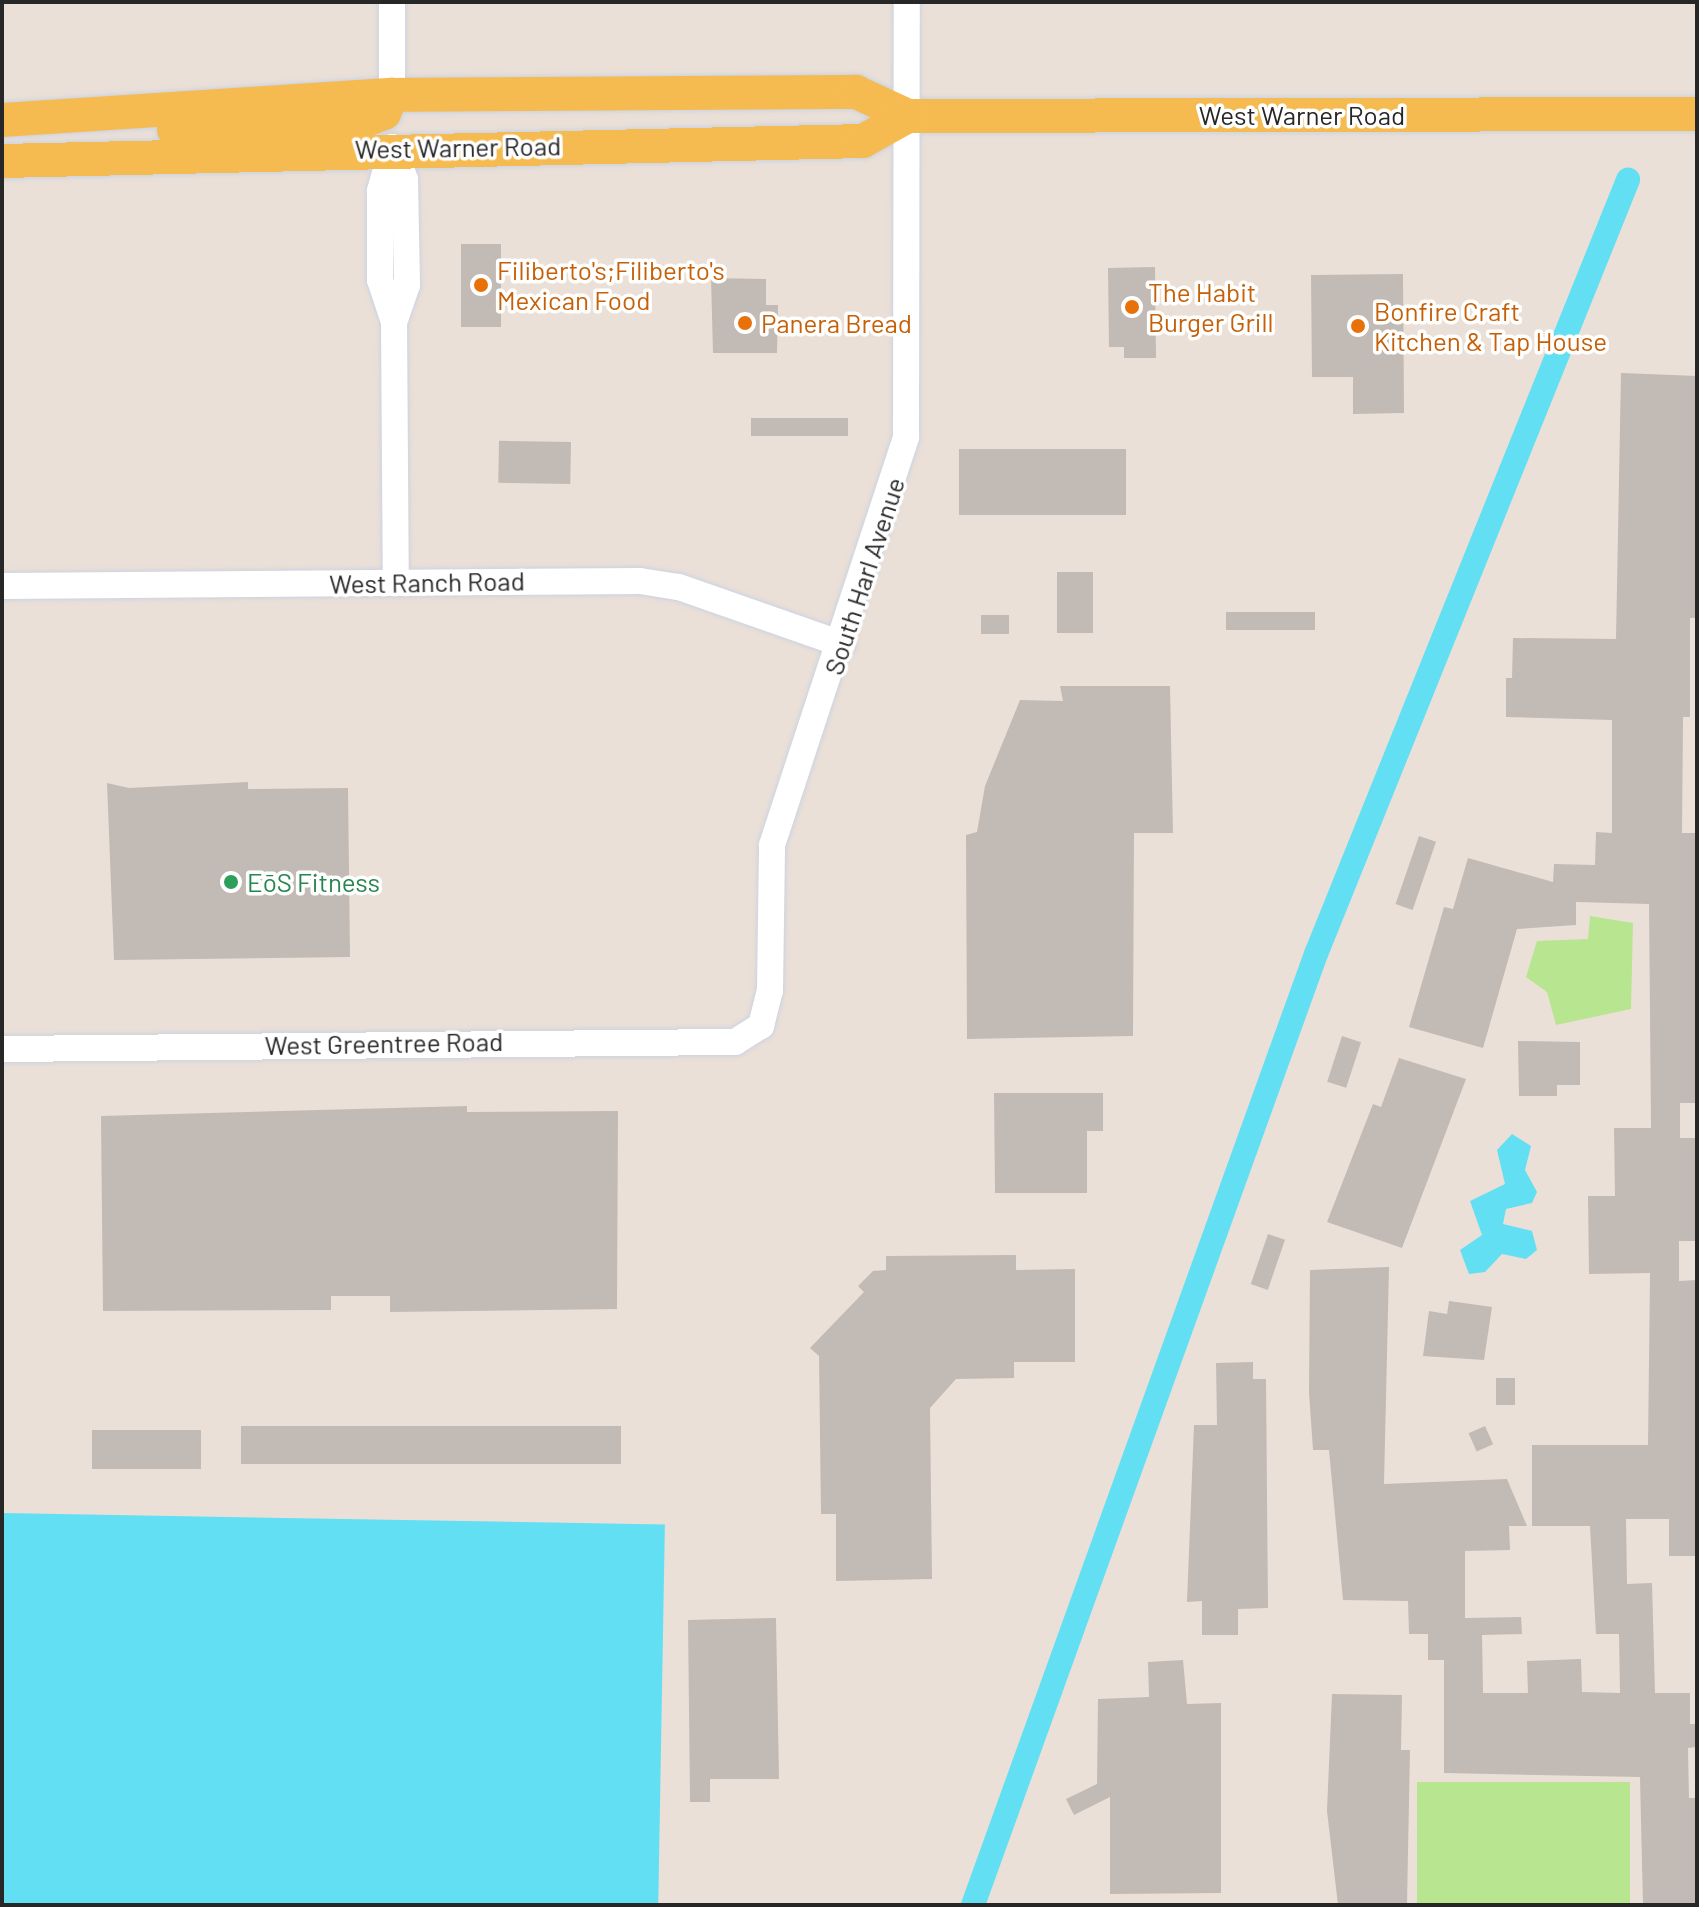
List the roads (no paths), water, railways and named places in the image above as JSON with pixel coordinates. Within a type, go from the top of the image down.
[{"type":"main road","name":"West Warner Road","points":[[2,120],[392,95],[856,92],[908,116],[1697,114]]},
{"type":"main road","points":[[65,157],[81,138],[114,133],[357,123],[384,113],[392,95]]},
{"type":"main road","name":"West Warner Road","points":[[2,161],[392,147],[863,141],[908,116]]},
{"type":"street","points":[[392,2],[392,95]]},
{"type":"street","name":"South Harl Avenue","points":[[761,1026],[770,991],[772,845],[842,644],[906,437],[907,2]]},
{"type":"street","points":[[392,147],[405,180],[407,285],[394,322],[396,582]]},
{"type":"street","name":"West Ranch Road","points":[[2,586],[640,581],[679,587],[842,644]]},
{"type":"street","name":"West Greentree Road","points":[[2,1049],[735,1042],[761,1026]]},
{"type":"water","points":[[1512,1134],[1531,1146],[1525,1170],[1537,1192],[1532,1203],[1506,1209],[1503,1224],[1532,1231],[1537,1250],[1526,1259],[1502,1254],[1485,1272],[1469,1274],[1460,1250],[1482,1235],[1470,1201],[1505,1184],[1497,1150]]},
{"type":"water","points":[[2,1513],[665,1525],[658,1905],[2,1905]]},
{"type":"waterway","points":[[973,1905],[1316,954],[1628,180]]},
{"type":"place","name":"Filiberto's;Filiberto's Mexican Food","points":[[481,285]]},
{"type":"place","name":"The Habit Burger Grill","points":[[1132,307]]},
{"type":"place","name":"Panera Bread","points":[[745,323]]},
{"type":"place","name":"Bonfire Craft Kitchen & Tap House","points":[[1358,326]]},
{"type":"place","name":"EōS Fitness","points":[[231,882]]}]
